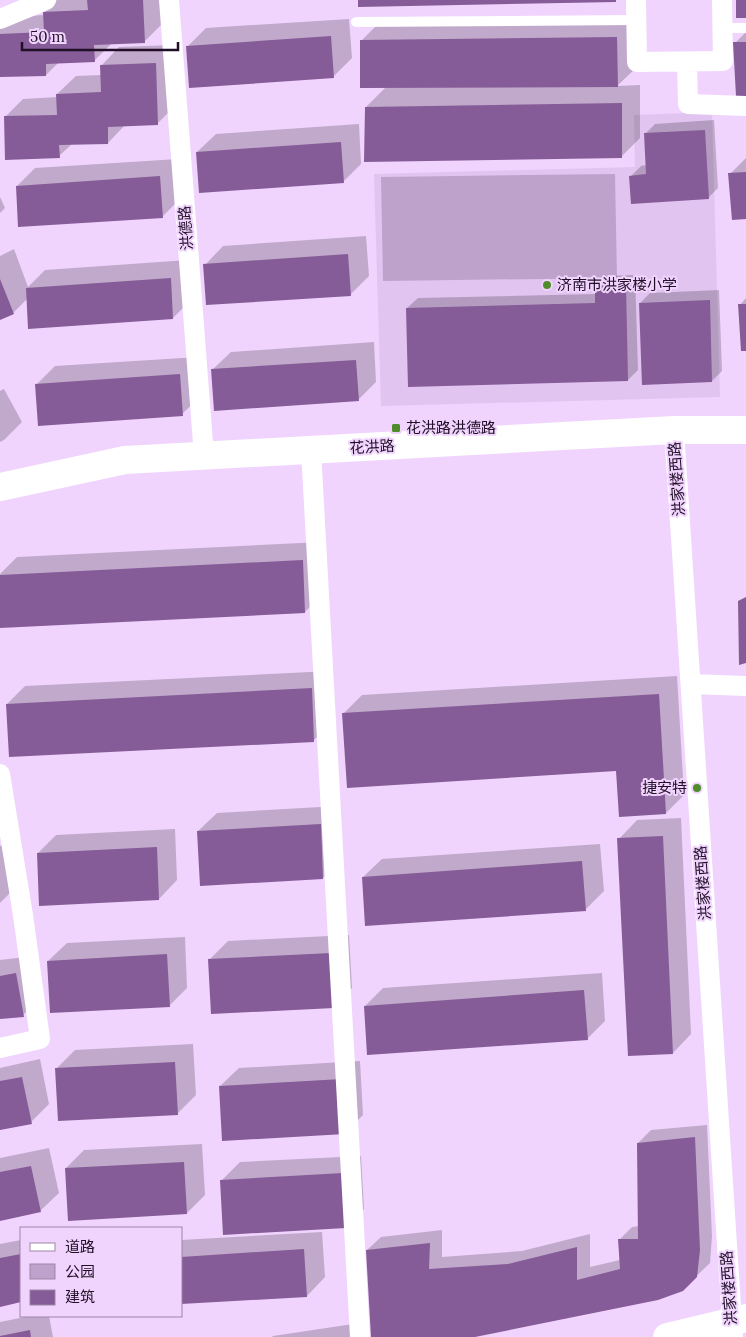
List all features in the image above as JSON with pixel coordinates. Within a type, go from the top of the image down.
[{"type":"street","points":[[0,19],[46,0]]},
{"type":"street","name":"洪德路","points":[[169,0],[204,456]]},
{"type":"street","points":[[637,10],[637,62],[723,61],[722,0]]},
{"type":"street","points":[[687,62],[688,104],[746,106]]},
{"type":"street","name":"花洪路","points":[[0,487],[125,460],[674,430],[746,430]]},
{"type":"street","name":"洪家楼西路","points":[[674,430],[690,684],[737,1325]]},
{"type":"street","points":[[311,450],[360,1337]]},
{"type":"street","points":[[690,684],[746,686]]},
{"type":"street","points":[[0,774],[23,915],[40,1039],[0,1048]]},
{"type":"street","points":[[667,1337],[737,1325]]},
{"type":"lane","points":[[356,22],[637,10]]},
{"type":"lane","points":[[722,28],[746,28]]},
{"type":"shaded area","name":"济南市洪家楼小学","points":[[712,112],[720,397],[381,406],[374,174],[635,167],[634,115]]},
{"type":"green space","points":[[615,174],[617,278],[383,281],[381,177]]},
{"type":"building","points":[[87,0],[143,0],[145,43],[94,45],[95,62],[46,64],[46,76],[0,77],[0,34],[44,32],[43,12],[88,10]]},
{"type":"building","points":[[358,0],[616,0],[616,2],[358,7]]},
{"type":"building","points":[[736,0],[746,0],[746,18],[736,18]]},
{"type":"building","points":[[331,36],[334,78],[189,88],[186,46]]},
{"type":"building","points":[[617,37],[618,87],[360,88],[360,40]]},
{"type":"building","points":[[733,42],[746,42],[746,96],[736,96]]},
{"type":"building","points":[[156,63],[158,125],[108,127],[108,144],[59,145],[60,158],[5,160],[4,116],[57,115],[56,94],[101,92],[100,65]]},
{"type":"building","points":[[622,103],[622,158],[364,162],[365,107]]},
{"type":"building","points":[[705,130],[709,199],[631,204],[629,176],[646,174],[644,133]]},
{"type":"building","points":[[341,142],[344,183],[199,193],[196,152]]},
{"type":"building","points":[[746,172],[746,219],[732,220],[728,173]]},
{"type":"building","points":[[160,176],[163,218],[18,227],[16,186]]},
{"type":"building","points":[[348,254],[351,296],[206,305],[203,264]]},
{"type":"building","points":[[171,278],[173,319],[28,329],[26,288]]},
{"type":"building","points":[[0,279],[14,314],[0,320]]},
{"type":"building","points":[[626,285],[628,381],[408,387],[406,308],[595,303],[595,286]]},
{"type":"building","points":[[710,300],[712,382],[642,385],[639,303]]},
{"type":"building","points":[[738,304],[746,304],[746,351],[741,351]]},
{"type":"building","points":[[356,360],[359,401],[214,411],[211,369]]},
{"type":"building","points":[[180,374],[183,416],[38,426],[35,384]]},
{"type":"building","points":[[303,560],[305,613],[0,628],[0,575]]},
{"type":"building","points":[[746,597],[746,663],[739,665],[738,601]]},
{"type":"building","points":[[312,688],[314,742],[9,757],[6,704]]},
{"type":"building","points":[[659,694],[666,814],[619,817],[616,771],[347,788],[342,713]]},
{"type":"building","points":[[321,824],[323,879],[200,886],[197,831]]},
{"type":"building","points":[[663,836],[673,1054],[628,1056],[617,838]]},
{"type":"building","points":[[157,847],[159,900],[39,906],[37,853]]},
{"type":"building","points":[[582,861],[586,911],[365,926],[362,877]]},
{"type":"building","points":[[331,953],[334,1008],[211,1014],[208,959]]},
{"type":"building","points":[[167,954],[170,1007],[50,1013],[47,961]]},
{"type":"building","points":[[16,973],[24,1017],[0,1019],[0,976]]},
{"type":"building","points":[[584,990],[588,1040],[367,1055],[364,1006]]},
{"type":"building","points":[[175,1062],[178,1115],[58,1121],[55,1068]]},
{"type":"building","points":[[22,1077],[32,1124],[0,1130],[0,1081]]},
{"type":"building","points":[[342,1079],[345,1134],[222,1141],[219,1086]]},
{"type":"building","points":[[695,1137],[700,1250],[697,1277],[683,1291],[658,1300],[475,1337],[371,1337],[366,1250],[430,1243],[429,1269],[508,1264],[577,1247],[577,1280],[620,1269],[618,1239],[638,1239],[637,1143]]},
{"type":"building","points":[[184,1162],[187,1214],[68,1221],[65,1168]]},
{"type":"building","points":[[31,1166],[41,1212],[0,1221],[0,1172]]},
{"type":"building","points":[[343,1173],[346,1228],[223,1235],[220,1180]]},
{"type":"building","points":[[304,1249],[307,1297],[182,1304],[182,1257]]},
{"type":"building","points":[[20,1254],[20,1302],[0,1307],[0,1258]]},
{"type":"building","points":[[30,1330],[31,1337],[0,1337],[0,1336]]},
{"type":"place","name":"济南市洪家楼小学","points":[[547,285]]},
{"type":"place","name":"花洪路洪德路","points":[[396,428]]},
{"type":"place","name":"捷安特","points":[[697,788]]}]
